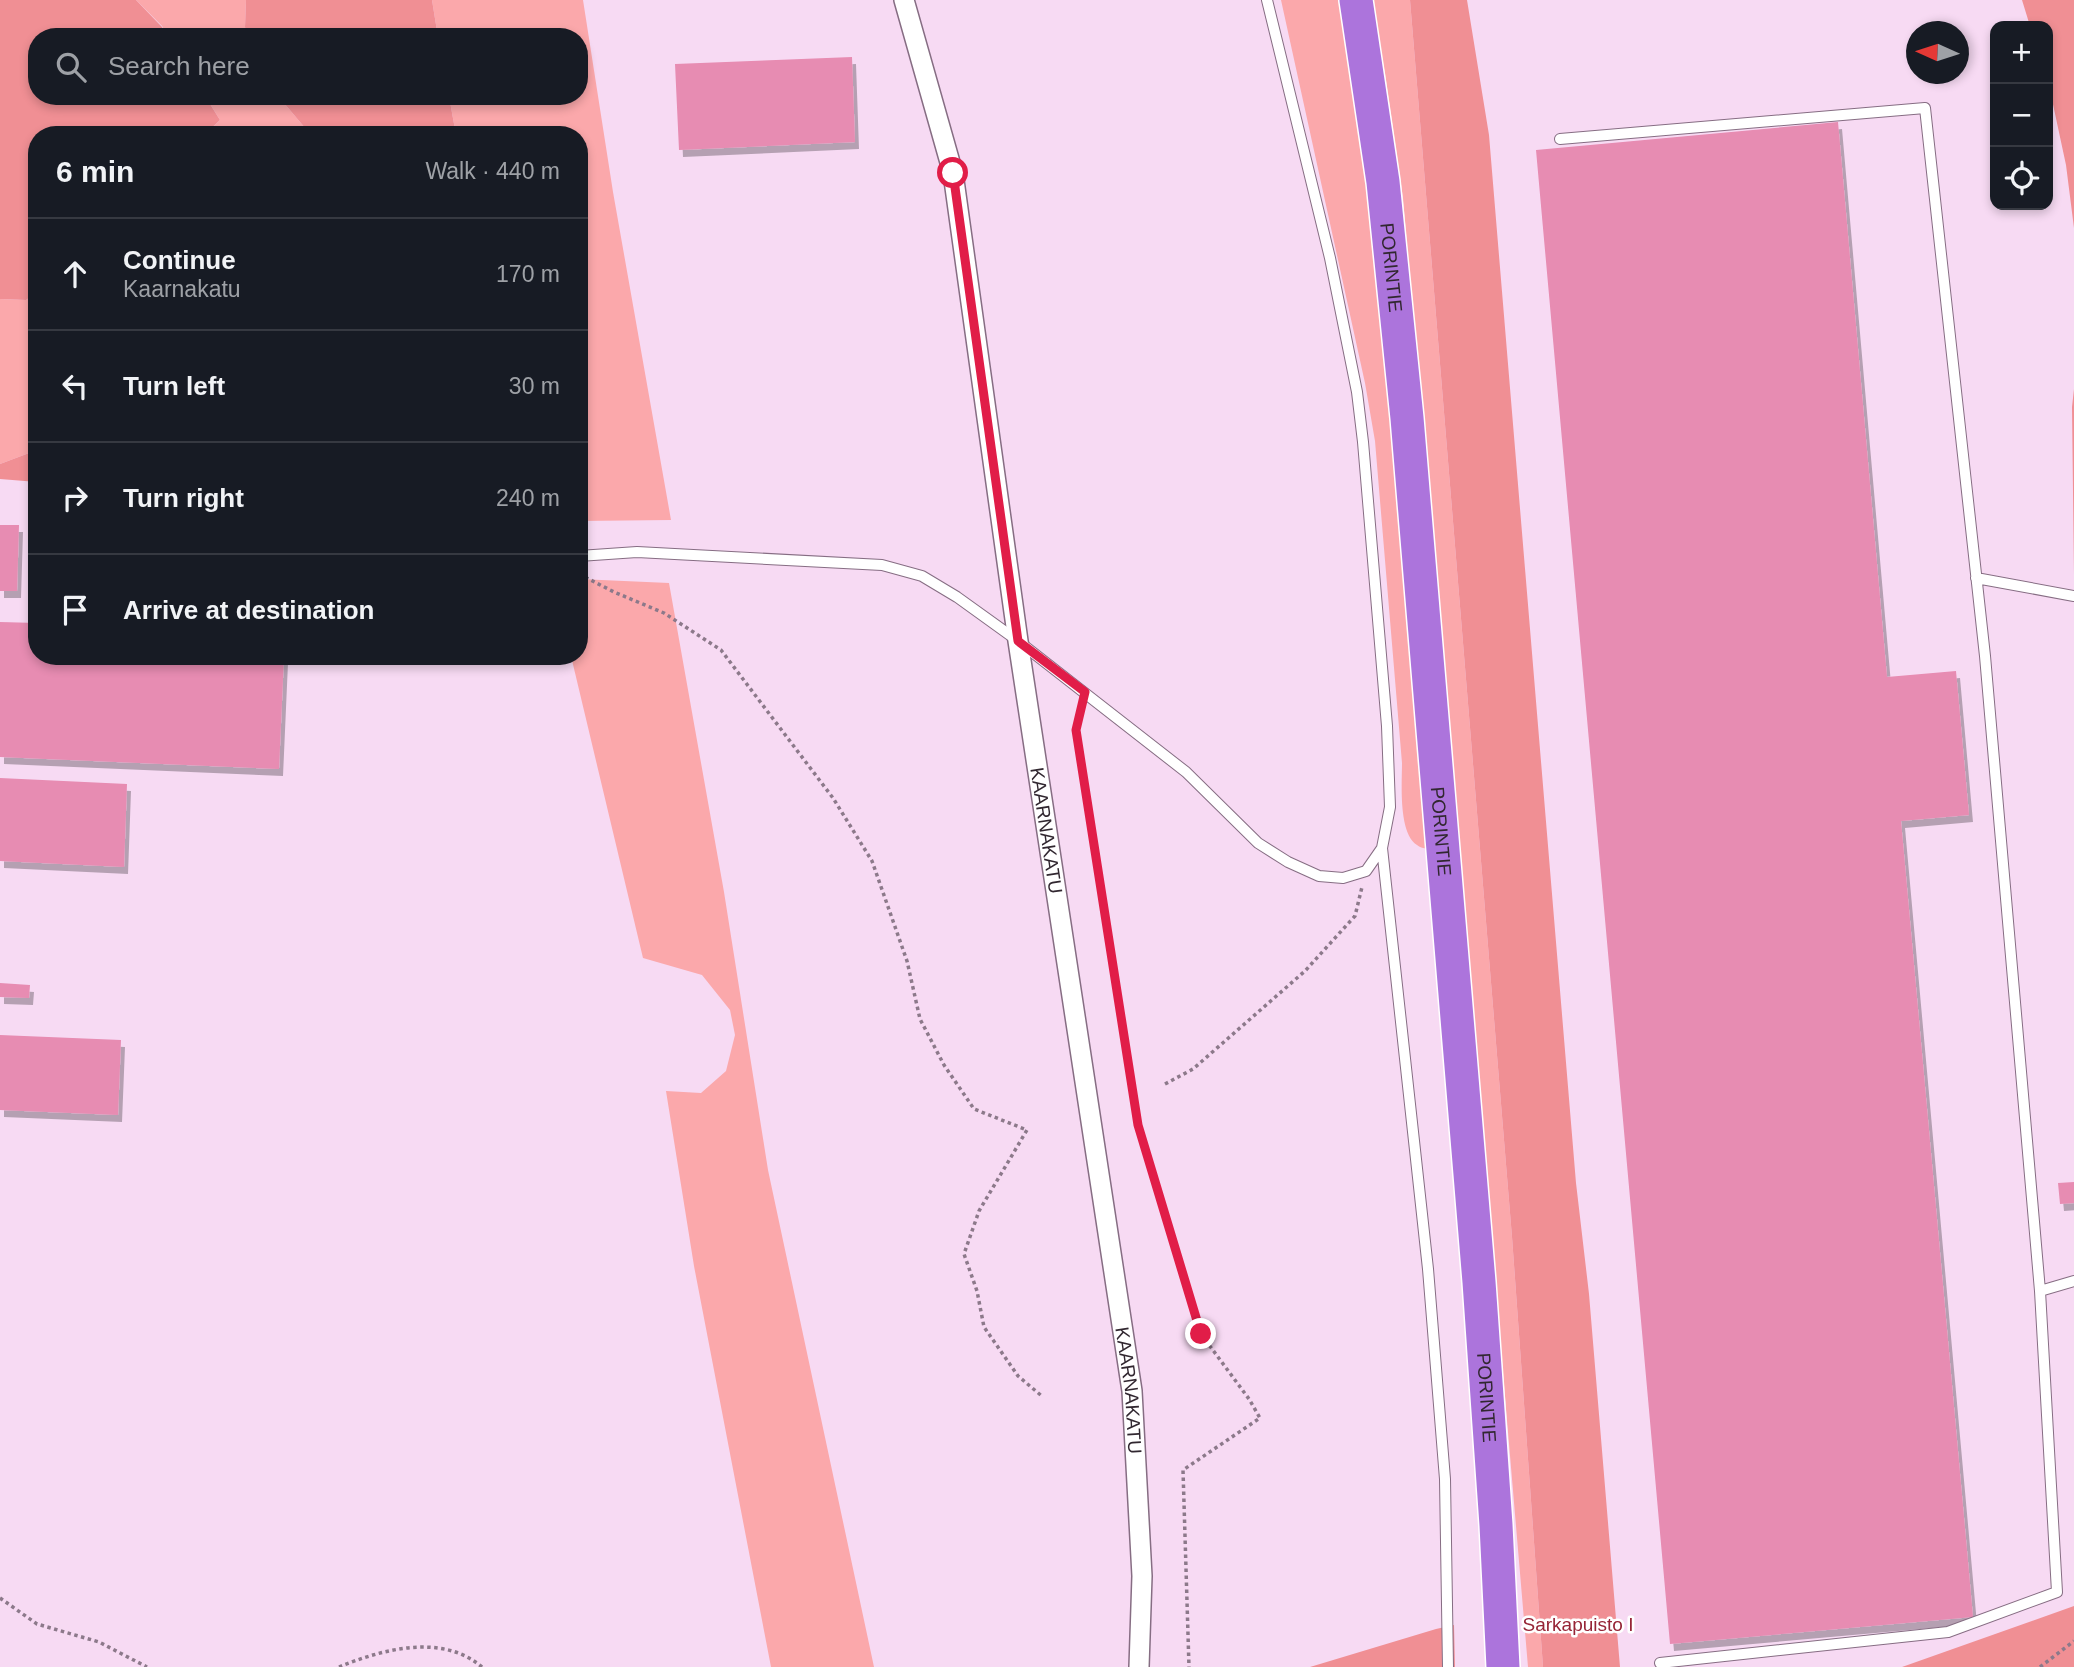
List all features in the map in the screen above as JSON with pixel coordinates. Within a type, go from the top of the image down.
[{"type":"highway","name":"PORINTIE","points":[[1356,0],[1383,182],[1407,418],[1480,1296],[1503,1667]]},
{"type":"street","name":"KAARNAKATU","points":[[904,0],[953,173],[1018,641],[1132,1391],[1142,1576],[1139,1667]]},
{"type":"lane","points":[[1267,0],[1330,258],[1360,417],[1387,726],[1390,807],[1382,848],[1428,1269],[1445,1479],[1448,1667]]},
{"type":"lane","points":[[1560,139],[1924,108],[1976,578],[2040,1292],[2057,1592],[1948,1632],[1660,1663]]},
{"type":"lane","points":[[588,555],[637,552],[882,565],[922,576],[957,597],[1085,692],[1186,772],[1258,843],[1278,856],[1319,876],[1343,878],[1366,871],[1382,848]]},
{"type":"lane","points":[[1976,578],[2074,596]]},
{"type":"lane","points":[[2040,1292],[2074,1281]]},
{"type":"path","points":[[588,579],[664,613],[721,650],[833,798],[872,860],[908,961],[920,1019],[944,1065],[974,1110],[1027,1130],[979,1211],[964,1254],[977,1291],[984,1328],[1018,1376],[1043,1397]]},
{"type":"path","points":[[1085,692],[1076,730],[1138,1125],[1201,1334],[1261,1418],[1183,1469],[1189,1667]]},
{"type":"path","points":[[1165,1084],[1193,1069],[1305,971],[1355,916],[1366,871]]},
{"type":"path","points":[[0,1598],[37,1624],[99,1642],[147,1667]]},
{"type":"path","points":[[2040,1667],[2074,1641]]},
{"type":"path","points":[[339,1667],[363,1657],[420,1646],[444,1648],[471,1658],[482,1667]]},
{"type":"shaded area","points":[[136,0],[246,0],[245,28],[162,26]]},
{"type":"shaded area","points":[[432,0],[583,0],[587,28],[437,28]]},
{"type":"shaded area","points":[[1281,0],[1341,0],[1374,210],[1433,850],[1420,847],[1411,839],[1404,819],[1402,763],[1375,441],[1365,383]]},
{"type":"shaded area","points":[[1372,0],[1410,0],[1512,1237],[1543,1667],[1528,1667],[1403,198]]},
{"type":"shaded area","points":[[588,32],[613,192],[671,520],[588,521],[588,126],[454,126],[451,105],[588,105]]},
{"type":"shaded area","points":[[211,105],[286,105],[303,126],[214,126],[220,120]]},
{"type":"shaded area","points":[[0,299],[28,299],[28,453],[0,464]]},
{"type":"shaded area","points":[[588,579],[669,583],[724,892],[768,1170],[874,1667],[771,1667],[694,1266],[666,1091],[701,1093],[726,1071],[735,1035],[730,1010],[702,975],[643,958],[573,665],[588,665]]},
{"type":"green space","points":[[0,0],[136,0],[163,28],[28,28],[28,105],[211,105],[220,120],[214,126],[28,126],[28,299],[0,299]]},
{"type":"green space","points":[[246,0],[432,0],[437,28],[245,28]]},
{"type":"green space","name":"Sarkapuisto I","points":[[1410,0],[1467,0],[1489,135],[1576,1183],[1589,1294],[1620,1667],[1543,1667],[1512,1237]]},
{"type":"green space","points":[[2022,0],[2074,0],[2074,228],[2066,165],[2053,104],[2053,21],[2028,21]]},
{"type":"green space","points":[[286,105],[451,105],[454,126],[303,126]]},
{"type":"green space","points":[[2074,389],[2074,574],[2072,407]]},
{"type":"green space","points":[[28,453],[28,481],[0,479],[0,464]]},
{"type":"green space","points":[[2074,1606],[2074,1667],[1902,1667]]},
{"type":"green space","points":[[1454,1625],[1455,1667],[1310,1667],[1436,1629]]},
{"type":"building","points":[[852,57],[855,142],[679,150],[675,64]]},
{"type":"building","points":[[1838,122],[1887,677],[1956,671],[1969,815],[1901,821],[1973,1617],[1670,1644],[1536,150]]},
{"type":"building","points":[[0,525],[19,525],[17,591],[0,591]]},
{"type":"building","points":[[0,622],[28,623],[28,665],[284,665],[279,769],[0,757]]},
{"type":"building","points":[[0,778],[127,784],[124,867],[0,861]]},
{"type":"building","points":[[0,983],[30,985],[29,998],[0,997]]},
{"type":"building","points":[[0,1035],[121,1040],[118,1115],[0,1110]]},
{"type":"building","points":[[2074,1182],[2074,1203],[2060,1204],[2058,1183]]},
{"type":"route","points":[[953,173],[1018,641],[1085,692],[1076,730],[1138,1125],[1201,1334]]}]
